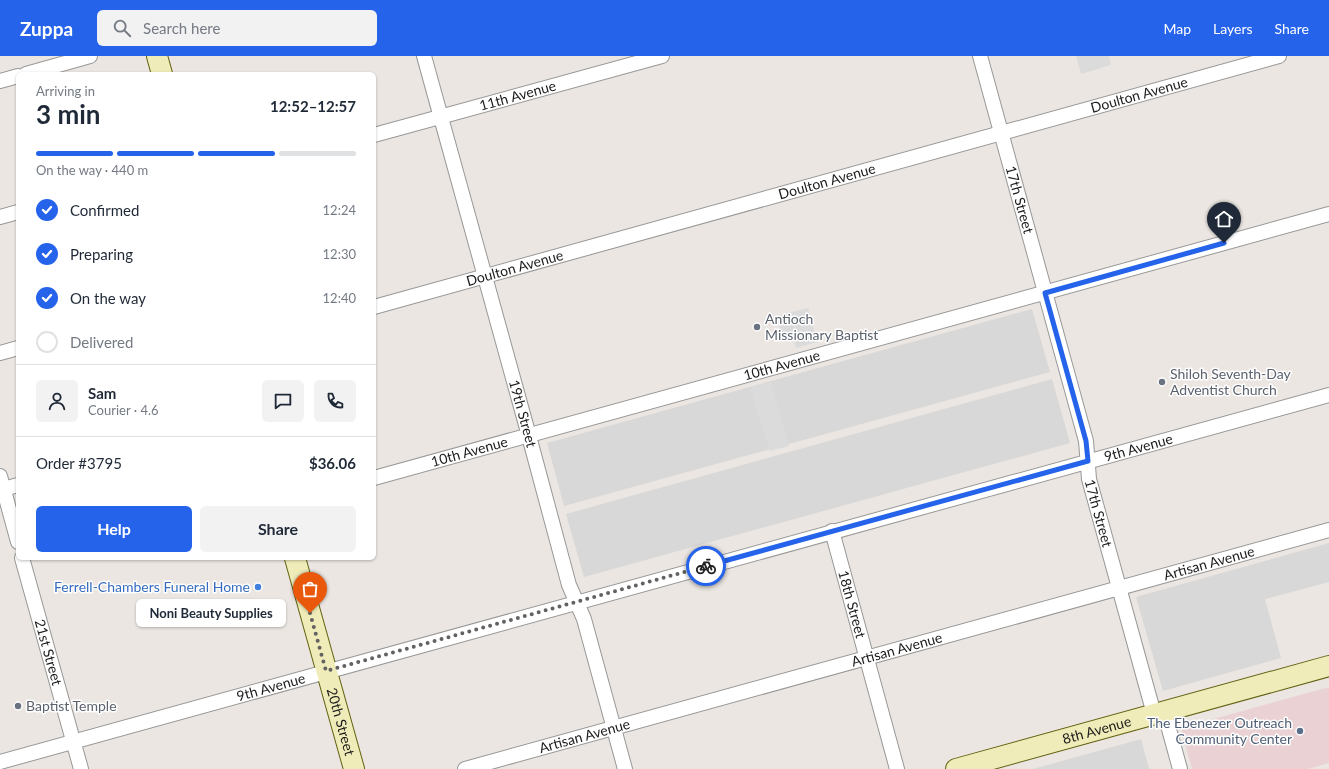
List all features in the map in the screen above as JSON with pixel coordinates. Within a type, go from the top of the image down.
[{"type":"main road","points":[[157,56],[161,72]]},
{"type":"main road","name":"20th Street","points":[[296,560],[354,769]]},
{"type":"main road","name":"8th Avenue","points":[[956,769],[1329,666]]},
{"type":"street","points":[[33,72],[90,56]]},
{"type":"street","name":"19th Street","points":[[424,56],[569,585],[584,619],[625,769]]},
{"type":"street","name":"11th Avenue","points":[[376,134],[662,56]]},
{"type":"street","name":"17th Street","points":[[980,56],[1086,441],[1089,479],[1120,588],[1159,713],[1180,769]]},
{"type":"street","name":"Doulton Avenue","points":[[376,306],[1279,56]]},
{"type":"street","points":[[0,81],[16,77]]},
{"type":"street","points":[[0,217],[16,213]]},
{"type":"street","name":"10th Avenue","points":[[376,477],[1329,214]]},
{"type":"street","points":[[0,353],[16,349]]},
{"type":"street","name":"9th Avenue","points":[[0,762],[1329,394]]},
{"type":"street","points":[[16,485],[1,485],[16,535]]},
{"type":"street","name":"Artisan Avenue","points":[[465,769],[1329,530]]},
{"type":"street","name":"18th Street","points":[[832,532],[897,769]]},
{"type":"street","name":"21st Street","points":[[23,560],[81,769]]},
{"type":"shaded area","points":[[1076,56],[1109,56],[1111,65],[1081,74]]},
{"type":"shaded area","points":[[808,308],[817,342],[796,348],[792,337],[783,339],[776,316]]},
{"type":"shaded area","points":[[1032,309],[1050,372],[564,506],[547,443]]},
{"type":"shaded area","points":[[1052,379],[1070,443],[584,577],[566,514]]},
{"type":"shaded area","points":[[771,382],[789,446],[770,451],[750,388]]},
{"type":"shaded area","points":[[1329,543],[1329,582],[1265,599],[1281,658],[1163,691],[1136,597]]},
{"type":"shaded area","points":[[1329,687],[1329,763],[1308,769],[1192,769],[1181,728]]},
{"type":"shaded area","points":[[1141,739],[1149,769],[1033,769]]},
{"type":"way so far","points":[[310,613],[326,671],[706,566]]},
{"type":"place","name":"Antioch Missionary Baptist","points":[[757,327]]},
{"type":"place","name":"Shiloh Seventh-Day Adventist Church","points":[[1162,382]]},
{"type":"place","name":"Ferrell-Chambers Funeral Home","points":[[258,587]]},
{"type":"place","name":"Noni Beauty Supplies","points":[[310,613]]},
{"type":"place","name":"Baptist Temple","points":[[18,706]]},
{"type":"place","name":"The Ebenezer Outreach Community Center","points":[[1300,731]]},
{"type":"route","points":[[706,566],[1088,461],[1086,441],[1045,293],[1224,243]]}]
